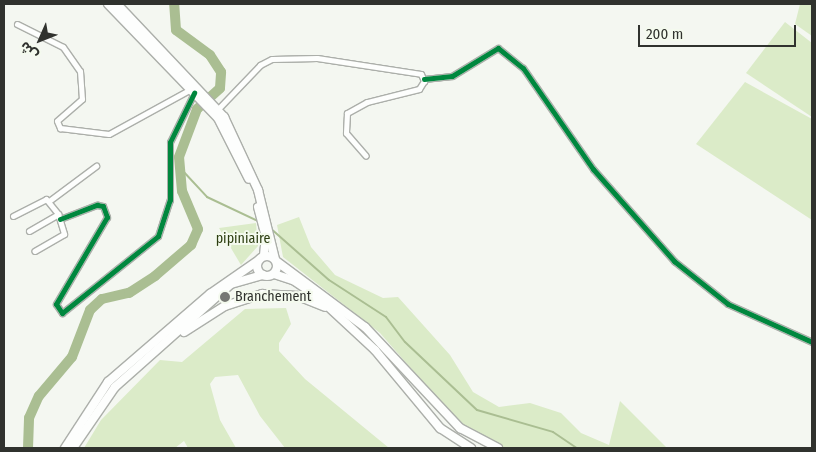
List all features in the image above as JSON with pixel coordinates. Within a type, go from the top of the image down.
[{"type":"highway","points":[[108,4],[196,93],[213,106],[236,152],[264,218],[276,260],[274,274]]},
{"type":"highway","points":[[117,4],[196,93]]},
{"type":"highway","points":[[263,275],[261,258],[267,231]]},
{"type":"highway","points":[[64,448],[108,382],[216,289],[261,258],[276,260],[365,327],[460,428],[498,448]]},
{"type":"highway","points":[[72,448],[108,394],[235,282],[274,274],[299,283],[337,314],[375,350],[440,428],[471,448]]},
{"type":"highway","points":[[164,346],[216,310],[262,294],[298,296],[337,314]]},
{"type":"street","points":[[17,24],[63,47],[80,71],[82,99],[58,121],[60,128],[109,134],[196,93]]},
{"type":"street","points":[[213,106],[260,65],[272,58],[296,56],[407,69],[424,79],[452,76],[498,48],[523,68],[593,169],[674,261],[737,309],[812,342]]},
{"type":"street","points":[[366,156],[346,133],[347,113],[367,102],[419,88],[424,79]]},
{"type":"street","points":[[29,230],[59,217],[97,205],[103,206],[107,217],[56,304],[62,313],[158,236],[170,200],[170,142],[196,93]]},
{"type":"street","points":[[13,216],[43,200],[49,201],[96,166]]},
{"type":"street","points":[[34,251],[64,234],[59,217],[49,201]]},
{"type":"green space","points":[[800,4],[812,4],[812,36],[795,24]]},
{"type":"green space","points":[[785,22],[812,43],[812,117],[746,73]]},
{"type":"green space","points":[[745,82],[812,119],[812,220],[696,144]]},
{"type":"green space","points":[[299,217],[311,247],[335,275],[383,298],[398,297],[450,355],[473,392],[499,407],[530,403],[561,413],[581,433],[609,445],[620,401],[667,448],[505,448],[462,427],[380,333],[283,257],[277,225]]},
{"type":"green space","name":"pipiniaire","points":[[256,223],[258,246],[241,265],[219,228]]},
{"type":"green space","points":[[286,308],[291,324],[279,343],[279,351],[305,379],[389,448],[285,448],[260,416],[238,375],[215,377],[210,384],[220,420],[236,448],[188,448],[184,441],[175,448],[84,448],[101,420],[160,360],[182,362],[245,309]]},
{"type":"waterway","points":[[28,448],[29,418],[39,396],[72,357],[90,310],[102,299],[129,293],[155,276],[191,245],[198,229],[182,191],[179,157],[197,109],[220,88],[221,72],[210,55],[176,30],[174,4]]},
{"type":"waterway","points":[[182,170],[207,197],[258,221]]},
{"type":"waterway","points":[[269,227],[329,280],[386,317],[405,342],[477,410],[553,432],[577,448]]},
{"type":"cycle path","points":[[424,79],[452,76],[498,48],[523,68],[593,169],[674,261],[728,304],[812,342]]},
{"type":"cycle path","points":[[60,219],[97,205],[103,206],[107,217],[56,304],[62,313],[158,236],[170,200],[170,142],[194,93]]},
{"type":"place","name":"Branchement","points":[[225,297]]}]
